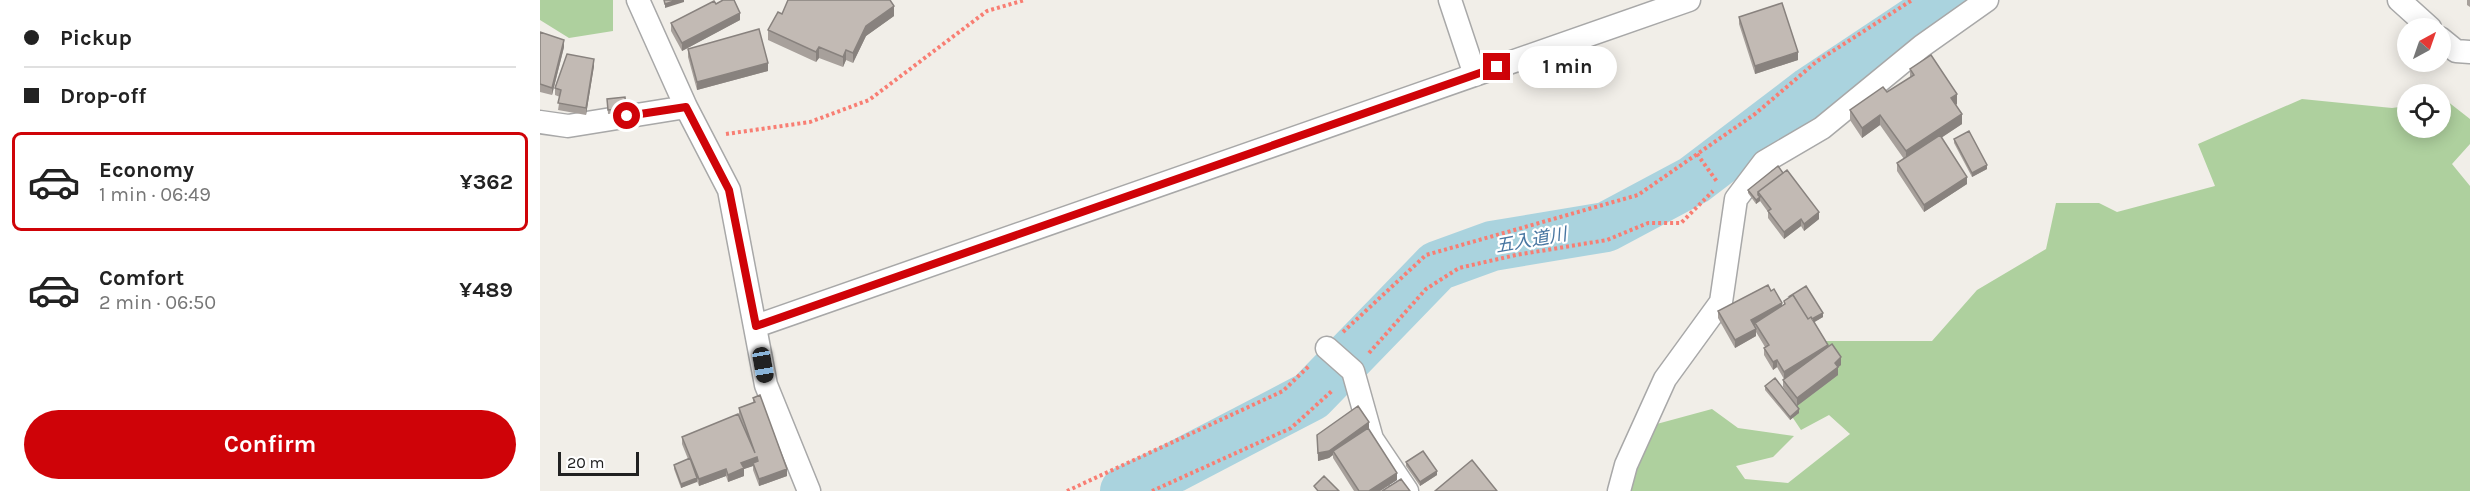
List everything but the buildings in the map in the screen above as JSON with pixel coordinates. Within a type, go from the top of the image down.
[{"type":"street","points":[[638,0],[686,107],[729,190],[766,385],[809,491]]},
{"type":"street","points":[[1450,0],[1475,75]]},
{"type":"street","points":[[756,326],[1689,0]]},
{"type":"street","points":[[1619,491],[1626,465],[1665,379],[1721,302],[1736,199],[1764,162],[1822,128],[1922,46],[1987,0]]},
{"type":"street","points":[[2399,0],[2419,18]]},
{"type":"street","points":[[2451,47],[2456,51],[2470,52]]},
{"type":"street","points":[[540,122],[568,126],[686,107]]},
{"type":"street","points":[[1327,348],[1353,371],[1372,440],[1407,491]]},
{"type":"path","points":[[702,138],[810,122],[869,100],[987,11],[1025,0]]},
{"type":"path","points":[[1067,491],[1283,391],[1426,255],[1638,195],[1755,114],[1816,62],[1912,0]]},
{"type":"path","points":[[1152,491],[1291,428],[1353,371],[1426,289],[1459,268],[1516,255],[1607,240],[1648,223],[1681,223],[1719,184],[1697,154]]},
{"type":"green space","points":[[540,0],[613,0],[613,31],[569,38],[540,20]]},
{"type":"green space","points":[[2302,99],[2397,107],[2397,138],[2451,138],[2451,104],[2470,119],[2470,144],[2452,164],[2470,186],[2470,491],[1628,491],[1653,425],[1712,409],[1738,428],[1794,436],[1773,457],[1736,466],[1745,479],[1788,483],[1850,434],[1829,415],[1801,430],[1789,412],[1824,341],[1932,341],[1977,290],[2046,249],[2056,203],[2099,203],[2117,212],[2215,186],[2198,144]]},
{"type":"waterway","name":"五入道川","points":[[1125,491],[1311,396],[1437,266],[1492,246],[1606,227],[1694,180],[1811,91],[1948,0]]},
{"type":"route","points":[[627,116],[686,107],[729,190],[756,326],[1497,67]]}]
